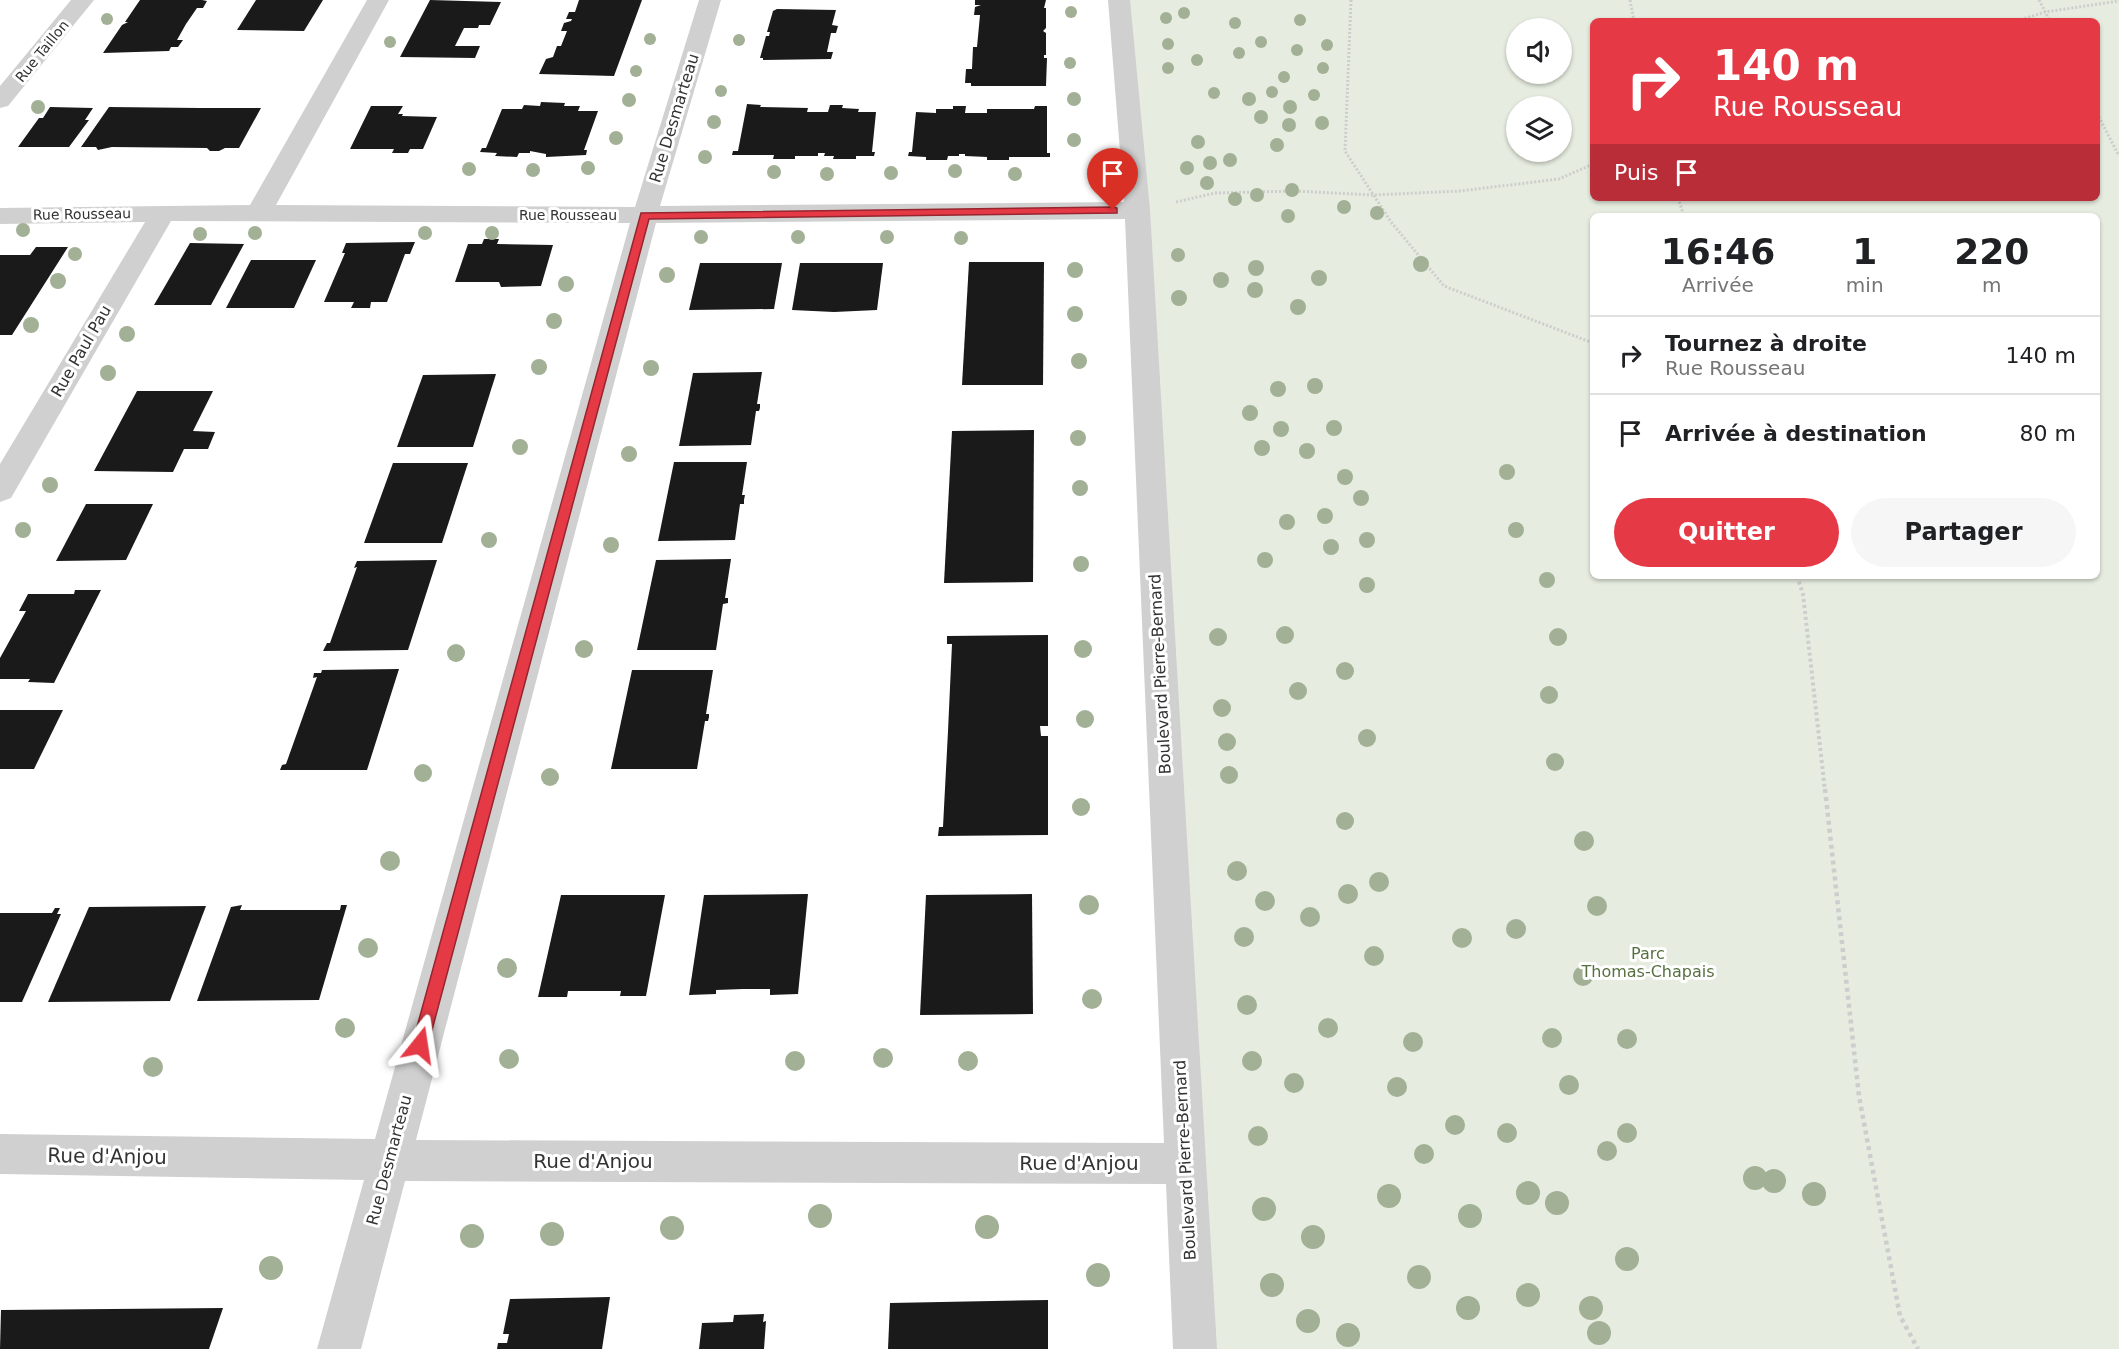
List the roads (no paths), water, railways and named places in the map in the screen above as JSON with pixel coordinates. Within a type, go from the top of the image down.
[{"type":"street","name":"Rue Taillon","points":[[0,101],[83,0]]},
{"type":"street","points":[[259,212],[378,0]]},
{"type":"street","name":"Rue Desmarteau","points":[[339,1349],[645,215],[710,0]]},
{"type":"street","name":"Boulevard Pierre-Bernard","points":[[1119,0],[1137,210],[1195,1349]]},
{"type":"street","name":"Rue Rousseau","points":[[0,216],[259,212],[645,215],[1137,210]]},
{"type":"street","name":"Rue Paul Pau","points":[[0,490],[163,213]]},
{"type":"street","name":"Rue d'Anjou","points":[[0,1154],[389,1160],[1185,1164]]},
{"type":"park label","name":"Parc Thomas-Chapais","points":[[1648,962]]}]
